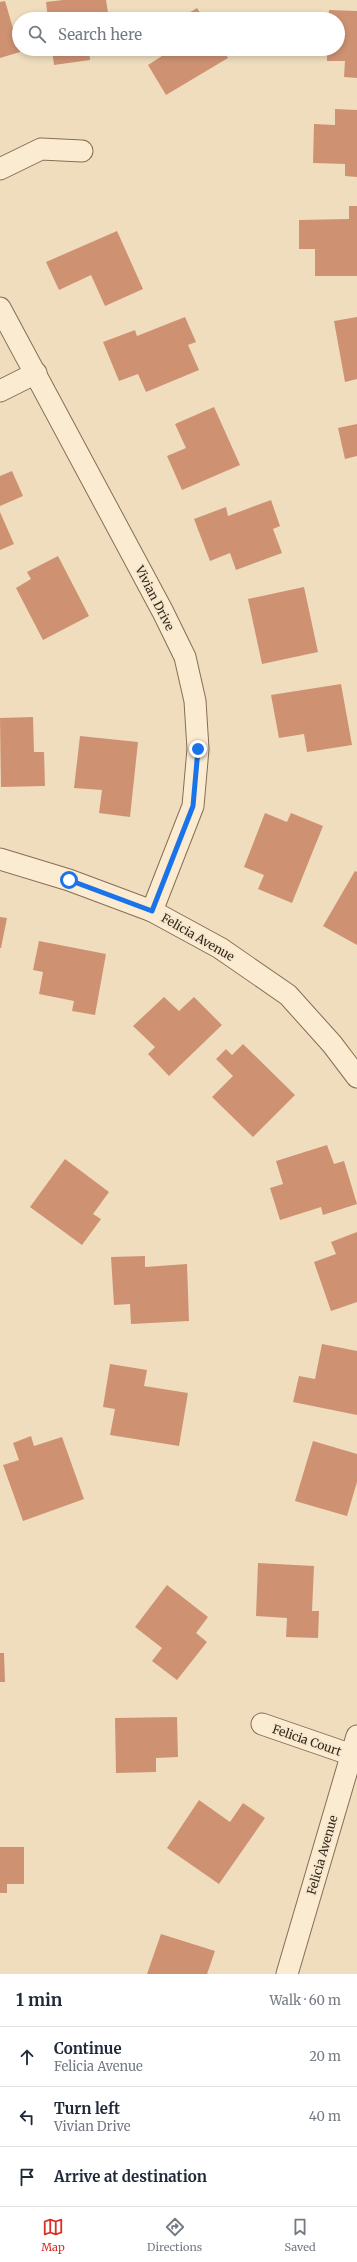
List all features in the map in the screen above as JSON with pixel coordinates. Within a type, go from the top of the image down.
[{"type":"street","points":[[0,169],[41,149],[82,150]]},
{"type":"street","name":"Vivian Drive","points":[[0,308],[186,657],[195,701],[198,749],[193,806],[152,911]]},
{"type":"street","points":[[0,391],[36,373]]},
{"type":"street","name":"Felicia Avenue","points":[[0,859],[69,880],[152,911],[220,948],[288,995],[332,1044],[357,1077]]},
{"type":"street","name":"Felicia Court","points":[[262,1724],[354,1746]]},
{"type":"street","name":"Felicia Avenue","points":[[287,1974],[354,1746]]},
{"type":"building","points":[[63,0],[106,0],[108,12],[47,12],[46,2]]},
{"type":"building","points":[[5,1],[12,25],[12,54],[0,58],[0,2]]},
{"type":"building","points":[[197,8],[200,12],[190,12]]},
{"type":"building","points":[[329,10],[357,11],[357,78],[344,77],[345,61],[327,61],[327,56],[345,56],[345,12],[329,12]]},
{"type":"building","points":[[53,56],[90,56],[90,60],[54,65]]},
{"type":"building","points":[[162,56],[227,56],[228,58],[166,95],[148,65]]},
{"type":"building","points":[[335,109],[357,110],[357,177],[345,176],[345,164],[313,163],[314,124],[335,125]]},
{"type":"building","points":[[349,206],[357,206],[357,276],[315,276],[315,249],[299,249],[299,220],[349,219]]},
{"type":"building","points":[[117,231],[143,289],[105,306],[91,275],[59,290],[46,262]]},
{"type":"building","points":[[185,317],[196,342],[188,345],[199,370],[146,392],[138,374],[119,381],[103,342],[135,330],[137,336]]},
{"type":"building","points":[[357,317],[357,379],[345,382],[334,321]]},
{"type":"building","points":[[214,407],[240,465],[182,490],[167,456],[186,448],[175,424]]},
{"type":"building","points":[[357,424],[357,456],[345,459],[338,428]]},
{"type":"building","points":[[12,471],[23,496],[0,506],[0,476]]},
{"type":"building","points":[[271,500],[280,526],[273,529],[282,553],[236,570],[230,553],[210,561],[194,519],[226,507],[228,516]]},
{"type":"building","points":[[0,512],[14,544],[0,550]]},
{"type":"building","points":[[58,556],[89,616],[43,640],[16,588],[31,579],[27,572]]},
{"type":"building","points":[[304,587],[318,652],[262,664],[248,599]]},
{"type":"building","points":[[341,684],[352,745],[307,752],[304,734],[279,738],[271,695]]},
{"type":"building","points":[[33,717],[34,752],[44,752],[45,786],[1,787],[0,718]]},
{"type":"building","points":[[80,736],[138,742],[130,817],[99,813],[102,790],[74,788]]},
{"type":"building","points":[[265,813],[287,822],[291,813],[323,826],[292,903],[258,889],[264,875],[244,867]]},
{"type":"building","points":[[355,871],[357,872],[357,945],[323,926]]},
{"type":"building","points":[[0,917],[7,918],[1,948],[0,948]]},
{"type":"building","points":[[39,941],[106,954],[95,1015],[72,1011],[74,1001],[39,994],[43,972],[33,970]]},
{"type":"building","points":[[164,997],[179,1011],[194,997],[222,1025],[169,1076],[148,1054],[155,1047],[133,1026]]},
{"type":"building","points":[[243,1044],[295,1095],[253,1137],[212,1097],[233,1076],[216,1059],[226,1049],[232,1055]]},
{"type":"building","points":[[327,1145],[334,1164],[344,1161],[357,1204],[323,1215],[321,1207],[280,1220],[270,1188],[283,1184],[276,1161]]},
{"type":"building","points":[[65,1159],[109,1192],[93,1214],[101,1219],[82,1245],[30,1207]]},
{"type":"building","points":[[357,1232],[357,1302],[331,1311],[314,1262],[336,1254],[331,1242]]},
{"type":"building","points":[[145,1256],[145,1267],[187,1264],[189,1321],[131,1324],[130,1304],[114,1305],[111,1257]]},
{"type":"building","points":[[322,1344],[357,1351],[357,1415],[293,1402],[299,1376],[315,1379]]},
{"type":"building","points":[[110,1364],[147,1370],[144,1386],[188,1393],[179,1446],[110,1435],[115,1409],[103,1407]]},
{"type":"building","points":[[31,1436],[34,1446],[62,1437],[84,1499],[23,1521],[3,1465],[19,1460],[13,1443]]},
{"type":"building","points":[[313,1441],[357,1454],[357,1482],[347,1516],[295,1501]]},
{"type":"building","points":[[258,1563],[314,1566],[312,1611],[319,1611],[318,1638],[286,1637],[287,1618],[256,1616]]},
{"type":"building","points":[[167,1585],[208,1617],[196,1633],[207,1642],[177,1680],[152,1661],[162,1648],[135,1627]]},
{"type":"building","points":[[0,1653],[4,1653],[5,1682],[0,1682]]},
{"type":"building","points":[[177,1717],[178,1757],[156,1758],[156,1772],[116,1773],[115,1718]]},
{"type":"building","points":[[199,1800],[230,1822],[243,1803],[265,1818],[219,1884],[167,1848]]},
{"type":"building","points":[[0,1847],[24,1847],[24,1884],[7,1884],[7,1893],[0,1893]]},
{"type":"building","points":[[161,1934],[215,1951],[207,1974],[147,1974]]},
{"type":"route","points":[[69,880],[152,911],[193,806],[198,749]]}]
